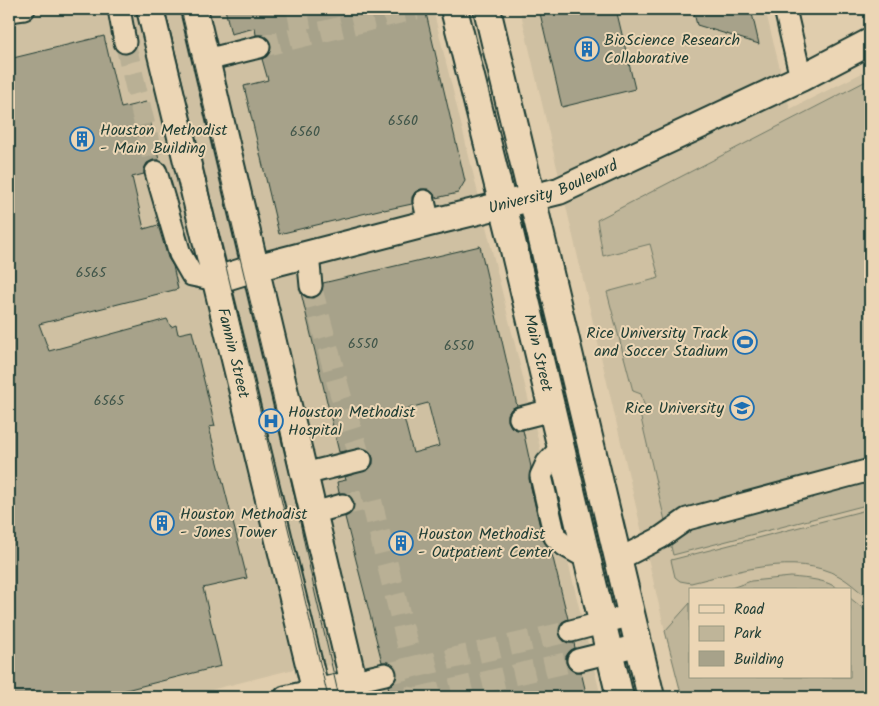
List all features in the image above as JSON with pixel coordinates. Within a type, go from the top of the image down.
[{"type":"main road","name":"Fannin Street","points":[[150,9],[316,694]]},
{"type":"main road","points":[[194,9],[355,689]]},
{"type":"main road","name":"Main Street","points":[[454,9],[503,204],[620,697]]},
{"type":"main road","name":"Main Street","points":[[487,9],[651,697]]},
{"type":"main road","name":"University Boulevard","points":[[216,280],[308,254],[426,212],[503,204],[559,191],[802,78],[870,42]]},
{"type":"street","points":[[9,11],[24,9]]},
{"type":"street","points":[[118,9],[125,42]]},
{"type":"street","points":[[785,9],[802,78]]},
{"type":"street","points":[[206,60],[259,47]]},
{"type":"street","points":[[156,172],[180,254],[192,275],[216,280]]},
{"type":"street","points":[[308,254],[311,286]]},
{"type":"street","points":[[520,418],[552,410]]},
{"type":"street","points":[[304,474],[360,460]]},
{"type":"street","points":[[618,557],[626,556],[660,538],[687,519],[870,470]]},
{"type":"street","points":[[313,514],[342,505]]},
{"type":"street","points":[[571,631],[632,615]]},
{"type":"street","points":[[578,660],[639,645]]},
{"type":"street","points":[[285,697],[355,689],[385,674]]},
{"type":"shaded area","name":"Houston Methodist Hospital","points":[[9,9],[433,9],[601,697],[369,697],[362,662],[294,669],[183,697],[9,697]]},
{"type":"shaded area","name":"Rice University","points":[[520,9],[765,9],[790,109],[870,69],[870,697],[682,697]]},
{"type":"green space","name":"Rice University Track and Soccer Stadium","points":[[870,79],[870,504],[673,555],[640,414],[645,408],[641,394],[633,391],[607,292],[659,278],[650,244],[603,256],[597,220]]},
{"type":"green space","points":[[870,509],[870,600],[839,576],[822,569],[803,565],[765,566],[691,583],[680,581],[675,577],[671,560]]},
{"type":"green space","points":[[791,577],[811,579],[838,588],[732,588],[751,581]]},
{"type":"green space","points":[[852,600],[870,614],[870,697],[682,697],[665,631],[689,604],[689,678],[852,678]]},
{"type":"building","points":[[225,9],[425,9],[465,181],[458,193],[436,198],[428,189],[421,189],[415,192],[412,197],[412,204],[383,209],[279,234],[244,86],[268,80],[262,59],[271,51],[271,44],[263,35],[256,35],[255,28],[231,34]]},
{"type":"building","name":"BioScience Research Collaborative","points":[[539,9],[616,9],[635,89],[562,107]]},
{"type":"building","name":"BioScience Research Collaborative","points":[[693,9],[751,9],[759,44],[697,25]]},
{"type":"building","points":[[104,36],[121,108],[146,102],[159,160],[147,163],[144,174],[132,177],[144,229],[158,225],[168,258],[173,266],[178,289],[39,324],[49,351],[167,319],[171,327],[176,325],[178,334],[192,331],[215,426],[209,427],[247,578],[203,588],[221,666],[110,694],[110,697],[9,697],[9,59]]},
{"type":"building","points":[[480,246],[517,406],[511,409],[508,414],[508,421],[511,427],[523,430],[531,467],[529,479],[543,540],[551,550],[568,619],[562,622],[559,634],[562,640],[574,643],[575,648],[566,656],[566,663],[574,672],[581,672],[587,697],[390,697],[388,686],[397,678],[397,671],[394,665],[389,662],[382,662],[345,517],[354,508],[354,502],[345,493],[339,493],[337,482],[346,480],[345,477],[369,469],[373,464],[373,458],[370,452],[364,448],[339,452],[301,293],[306,298],[318,296],[322,292],[323,283]],"holes":[[[428,403],[439,446],[413,453],[402,410]]]},
{"type":"tunnel","points":[[297,9],[302,35]]},
{"type":"tunnel","points":[[259,47],[416,9]]},
{"type":"tunnel","points":[[125,42],[156,172]]},
{"type":"tunnel","points":[[311,286],[341,396],[361,460]]},
{"type":"tunnel","points":[[342,505],[371,499],[417,683],[415,697]]},
{"type":"tunnel","points":[[385,674],[571,631]]},
{"type":"tunnel","points":[[420,697],[578,660]]},
{"type":"tram line","points":[[165,9],[328,697]]},
{"type":"tram line","points":[[181,9],[278,418],[339,697]]},
{"type":"place","name":"BioScience Research Collaborative","points":[[587,49]]},
{"type":"place","name":"Houston Methodist - Main Building","points":[[82,139]]},
{"type":"place","name":"Rice University Track and Soccer Stadium","points":[[745,342]]},
{"type":"place","name":"Rice University","points":[[742,408]]},
{"type":"place","name":"Houston Methodist Hospital","points":[[271,421]]},
{"type":"place","name":"Houston Methodist - Jones Tower","points":[[162,523]]},
{"type":"place","name":"Houston Methodist - Outpatient Center","points":[[401,543]]}]
